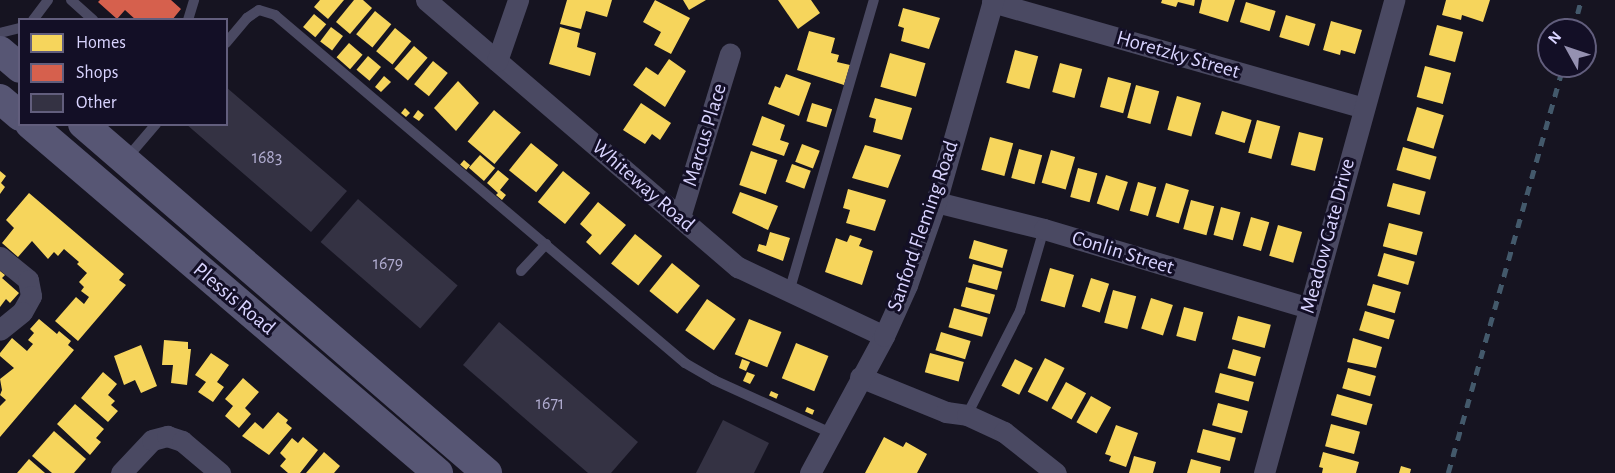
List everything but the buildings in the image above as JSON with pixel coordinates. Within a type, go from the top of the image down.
[{"type":"main road","points":[[0,51],[18,66]]},
{"type":"main road","points":[[0,99],[18,114]]},
{"type":"main road","name":"Plessis Road","points":[[32,126],[438,473]]},
{"type":"main road","name":"Plessis Road","points":[[105,141],[487,473]]},
{"type":"street","name":"Whiteway Road","points":[[426,0],[738,267],[884,336]]},
{"type":"street","points":[[497,61],[518,0]]},
{"type":"street","name":"Meadow Gate Drive","points":[[1264,473],[1394,0]]},
{"type":"street","name":"Horetzky Street","points":[[993,1],[1363,108]]},
{"type":"street","name":"Sanford Fleming Road","points":[[810,473],[884,336],[907,285],[936,202],[993,1]]},
{"type":"street","name":"Marcus Place","points":[[680,217],[730,53]]},
{"type":"street","name":"Conlin Street","points":[[936,202],[1044,229],[1309,308]]},
{"type":"street","points":[[0,257],[28,280],[31,296],[22,312],[0,330]]},
{"type":"street","points":[[860,377],[946,412],[967,415],[1004,432],[1056,473]]},
{"type":"street","points":[[121,473],[152,440],[167,436],[182,441],[220,473]]},
{"type":"lane","points":[[34,18],[48,0]]},
{"type":"lane","points":[[71,0],[91,18]]},
{"type":"lane","points":[[189,18],[194,0]]},
{"type":"lane","points":[[789,292],[874,0]]},
{"type":"lane","points":[[228,41],[252,14],[259,10],[269,11],[686,363],[714,380],[831,433]]},
{"type":"lane","points":[[0,33],[18,28]]},
{"type":"lane","points":[[105,141],[150,126]]},
{"type":"lane","points":[[967,415],[1020,310],[1044,229]]},
{"type":"lane","points":[[521,271],[546,244]]},
{"type":"railway","points":[[1576,18],[1581,0]]},
{"type":"railway","points":[[1448,473],[1560,78]]}]
